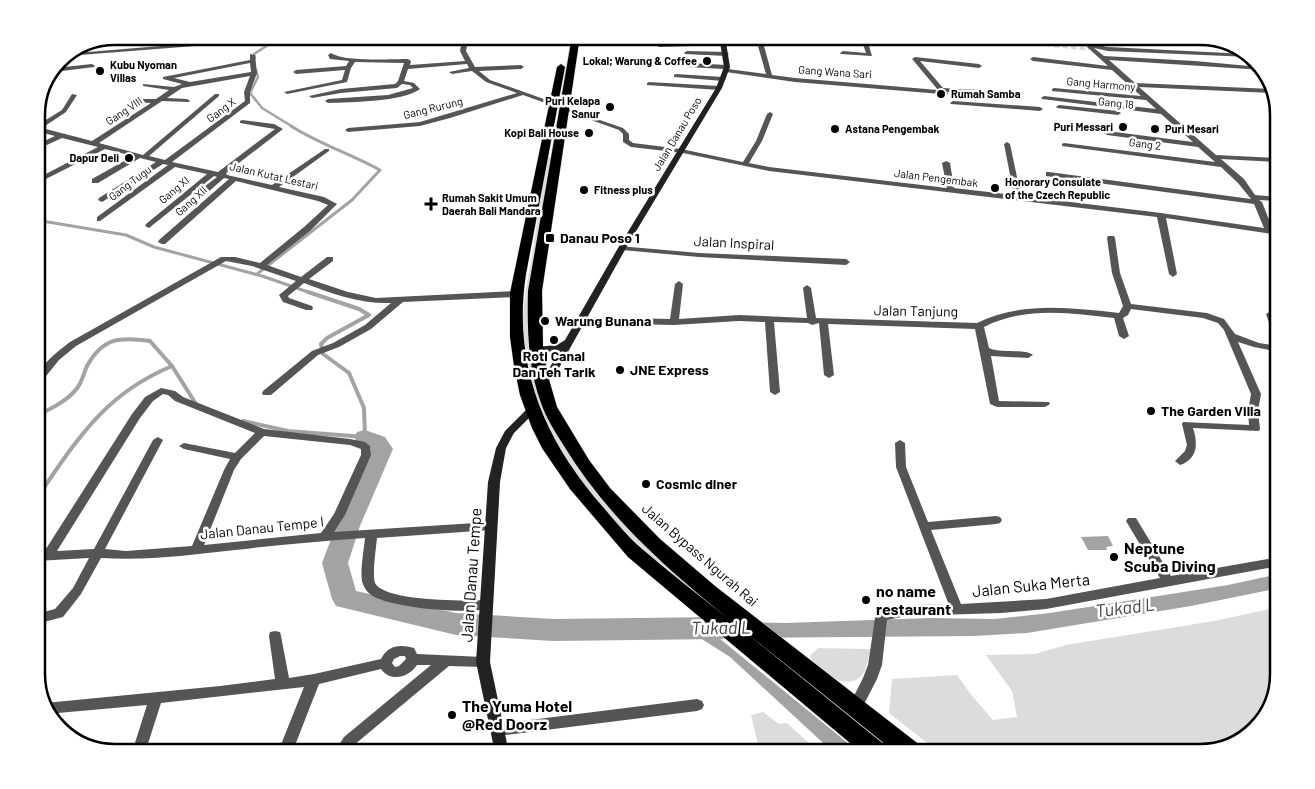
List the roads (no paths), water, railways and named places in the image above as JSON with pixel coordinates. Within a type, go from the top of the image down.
[{"type":"highway","name":"Jalan Bypass Ngurah Rai","points":[[565,45],[552,142],[534,313],[536,350],[549,404],[571,445],[597,483],[649,539],[723,603],[869,744]]},
{"type":"highway","name":"Jalan Bypass Ngurah Rai","points":[[558,107],[574,45]]},
{"type":"highway","name":"Jalan Bypass Ngurah Rai","points":[[552,142],[517,294],[516,340],[532,410],[554,454],[579,490],[605,522],[634,552],[704,611],[801,678],[855,708],[901,744]]},
{"type":"street","points":[[80,54],[195,45]]},
{"type":"street","points":[[464,45],[463,51],[473,69],[488,81],[558,107]]},
{"type":"street","name":"Jalan Danau Poso","points":[[542,381],[554,368],[622,248],[719,88],[727,69],[724,45]]},
{"type":"street","points":[[842,53],[870,55],[866,45]]},
{"type":"street","points":[[1086,45],[1165,112],[1241,181],[1256,200],[1265,216],[1269,231]]},
{"type":"street","points":[[1090,45],[1108,49],[1237,55]]},
{"type":"street","points":[[760,46],[769,75]]},
{"type":"street","points":[[687,53],[726,54]]},
{"type":"street","points":[[312,96],[341,91],[394,87],[401,82],[408,61],[353,60],[332,58],[331,54]]},
{"type":"street","name":"Gang X","points":[[168,162],[248,102],[247,92],[254,73],[252,58],[165,78],[188,83]]},
{"type":"street","points":[[1102,58],[1253,68]]},
{"type":"street","points":[[979,66],[915,59],[954,106],[1040,109]]},
{"type":"street","points":[[1032,59],[1113,68]]},
{"type":"street","points":[[287,92],[344,82],[347,78],[348,68],[353,60]]},
{"type":"street","points":[[407,67],[469,62]]},
{"type":"street","name":"Gang Wana Sari","points":[[669,64],[727,69],[800,80],[942,91],[1000,93]]},
{"type":"street","points":[[62,69],[92,66]]},
{"type":"street","points":[[452,72],[521,67]]},
{"type":"street","points":[[296,72],[348,68]]},
{"type":"street","name":"Gang VIII","points":[[93,144],[173,89],[188,83],[254,73]]},
{"type":"street","points":[[676,76],[723,79]]},
{"type":"street","points":[[328,101],[390,96],[413,92],[417,89],[412,84],[401,82]]},
{"type":"street","points":[[649,84],[719,88]]},
{"type":"street","points":[[145,85],[173,89]]},
{"type":"street","points":[[1136,87],[1265,91]]},
{"type":"street","name":"Gang Harmony","points":[[1054,90],[1147,98]]},
{"type":"street","name":"Gang Rurung","points":[[348,130],[420,124],[521,94]]},
{"type":"street","points":[[45,124],[64,111],[74,95]]},
{"type":"street","points":[[95,182],[141,157],[217,95]]},
{"type":"street","points":[[1044,98],[1165,112]]},
{"type":"street","points":[[132,100],[187,101]]},
{"type":"street","name":"Jalan Pengembak","points":[[558,107],[621,128],[626,134],[626,141],[631,145],[681,151],[745,164],[826,176],[1161,215],[1269,231]]},
{"type":"street","name":"Gang 18","points":[[1059,107],[1172,119]]},
{"type":"street","points":[[745,164],[759,141],[770,114]]},
{"type":"street","points":[[203,192],[219,174],[280,129],[274,126],[242,122]]},
{"type":"street","name":"Jalan Kutat Lestari","points":[[45,131],[141,157],[274,187],[333,204],[265,267]]},
{"type":"street","points":[[1107,133],[1202,145]]},
{"type":"street","points":[[45,144],[61,136]]},
{"type":"street","points":[[1007,144],[1018,198]]},
{"type":"street","name":"Gang 2","points":[[1064,145],[1224,166]]},
{"type":"street","points":[[45,177],[104,147]]},
{"type":"street","points":[[274,187],[327,150]]},
{"type":"street","points":[[1216,157],[1270,160]]},
{"type":"street","points":[[102,200],[168,162]]},
{"type":"street","name":"Gang Tugu","points":[[100,219],[168,162]]},
{"type":"street","points":[[946,163],[951,191]]},
{"type":"street","name":"Gang XI","points":[[149,226],[191,190],[219,174]]},
{"type":"street","points":[[1048,174],[1256,200],[1270,199]]},
{"type":"street","name":"Gang XII","points":[[162,242],[235,178]]},
{"type":"street","points":[[191,190],[216,194]]},
{"type":"street","points":[[1161,215],[1173,274]]},
{"type":"street","points":[[1111,238],[1116,272],[1127,306],[1126,313],[1118,317],[1124,336]]},
{"type":"street","name":"Jalan Inspiral","points":[[622,248],[699,255],[846,262]]},
{"type":"street","points":[[45,372],[56,358],[73,344],[224,259],[232,259],[265,267],[301,281],[358,298],[376,301],[517,294]]},
{"type":"street","points":[[309,308],[284,299],[283,295],[330,259]]},
{"type":"street","points":[[674,322],[679,284]]},
{"type":"street","points":[[807,288],[812,322]]},
{"type":"street","points":[[267,393],[314,352],[336,345],[378,320],[400,300]]},
{"type":"street","points":[[1127,306],[1214,318],[1226,325],[1256,394],[1253,411],[1255,429],[1187,424],[1191,435],[1192,449],[1190,454],[1180,461]]},
{"type":"street","name":"Jalan Tanjung","points":[[581,320],[674,322],[720,318],[979,326],[993,319],[1032,310],[1072,311],[1118,317]]},
{"type":"street","points":[[770,320],[775,392]]},
{"type":"street","points":[[823,322],[830,375]]},
{"type":"street","points":[[979,326],[994,402],[1001,405],[1046,404]]},
{"type":"street","points":[[1231,336],[1270,347]]},
{"type":"street","points":[[536,350],[560,348],[568,342]]},
{"type":"street","points":[[985,350],[994,354],[1028,355]]},
{"type":"street","points":[[45,551],[144,404],[156,393],[164,391],[262,432],[350,442],[361,444],[366,448],[366,454],[339,514],[325,537]]},
{"type":"street","name":"Jalan Danau Tempe","points":[[500,744],[483,662],[494,482],[501,448],[510,431],[532,410]]},
{"type":"street","points":[[196,550],[219,492],[237,457],[262,432]]},
{"type":"street","points":[[45,617],[59,613],[66,606],[158,440]]},
{"type":"street","points":[[900,443],[902,467],[957,610]]},
{"type":"street","points":[[184,446],[237,457]]},
{"type":"street","points":[[926,526],[996,520]]},
{"type":"street","points":[[1132,521],[1168,582]]},
{"type":"street","name":"Jalan Danau Tempe I","points":[[45,556],[97,553],[126,555],[356,534],[491,526]]},
{"type":"street","points":[[371,534],[368,582],[374,591],[441,606],[487,608]]},
{"type":"street","name":"Jalan Suka Merta","points":[[855,708],[870,679],[882,618],[886,614],[906,611],[1001,608],[1046,604],[1270,563]]},
{"type":"street","points":[[275,636],[283,684]]},
{"type":"street","points":[[54,708],[156,699],[314,680],[385,663],[389,670],[399,672],[409,667],[413,659],[483,662]]},
{"type":"street","points":[[347,744],[447,660]]},
{"type":"street","points":[[288,744],[314,680]]},
{"type":"street","points":[[142,744],[156,699]]},
{"type":"street","points":[[497,730],[697,705]]},
{"type":"water","points":[[1108,536],[1113,546],[1106,547],[1107,550],[1088,550],[1081,537]]},
{"type":"water","points":[[1270,576],[1270,590],[1191,606],[1027,633],[973,636],[719,638],[849,744],[824,744],[730,657],[692,631],[696,621],[785,623],[931,618],[994,619],[1050,613],[1228,585]]},
{"type":"waterway","points":[[255,58],[254,54],[268,45]]},
{"type":"waterway","points":[[256,70],[258,77],[250,93],[262,108],[293,127]]},
{"type":"waterway","points":[[257,274],[352,200],[380,170],[291,126]]},
{"type":"waterway","points":[[45,222],[126,235],[154,247],[262,276],[311,293]]},
{"type":"waterway","points":[[243,421],[288,431],[365,437],[364,408],[349,373],[323,354],[321,344],[327,338],[369,315],[359,309],[311,293]]},
{"type":"waterway","points":[[45,411],[74,392],[93,356],[99,349],[113,341],[130,339],[150,341],[172,366]]},
{"type":"waterway","points":[[45,486],[79,439],[109,405],[127,391],[172,366]]},
{"type":"waterway","points":[[172,366],[196,404]]},
{"type":"waterway","name":"Tukad L","points":[[365,437],[377,442],[382,449],[348,526],[335,563],[345,599],[456,624],[553,630],[722,628]]},
{"type":"tunnel","points":[[1060,45],[1089,48]]},
{"type":"place","name":"Lokal; Warung & Coffee","points":[[707,61]]},
{"type":"place","name":"Kubu Nyoman Villas","points":[[100,71]]},
{"type":"place","name":"Rumah Samba","points":[[941,94]]},
{"type":"place","name":"Puri Kelapa Sanur","points":[[610,107]]},
{"type":"place","name":"Puri Messari","points":[[1123,127]]},
{"type":"place","name":"Astana Pengembak","points":[[835,129]]},
{"type":"place","name":"Puri Mesari","points":[[1155,129]]},
{"type":"place","name":"Kopi Bali House","points":[[589,133]]},
{"type":"place","name":"Dapur Deli","points":[[129,158]]},
{"type":"place","name":"Honorary Consulate of the Czech Republic","points":[[995,188]]},
{"type":"place","name":"Fitness plus","points":[[584,190]]},
{"type":"place","name":"Rumah Sakit Umum Daerah Bali Mandara","points":[[431,204]]},
{"type":"place","name":"Danau Poso 1","points":[[550,238]]},
{"type":"place","name":"Warung Bunana","points":[[545,321]]},
{"type":"place","name":"Roti Canai Dan Teh Tarik","points":[[554,340]]},
{"type":"place","name":"JNE Express","points":[[620,370]]},
{"type":"place","name":"The Garden Villa","points":[[1151,411]]},
{"type":"place","name":"Cosmic diner","points":[[646,484]]},
{"type":"place","name":"Neptune Scuba Diving","points":[[1114,557]]},
{"type":"place","name":"no name restaurant","points":[[866,600]]},
{"type":"place","name":"The Yuma Hotel @Red Doorz","points":[[452,715]]}]
